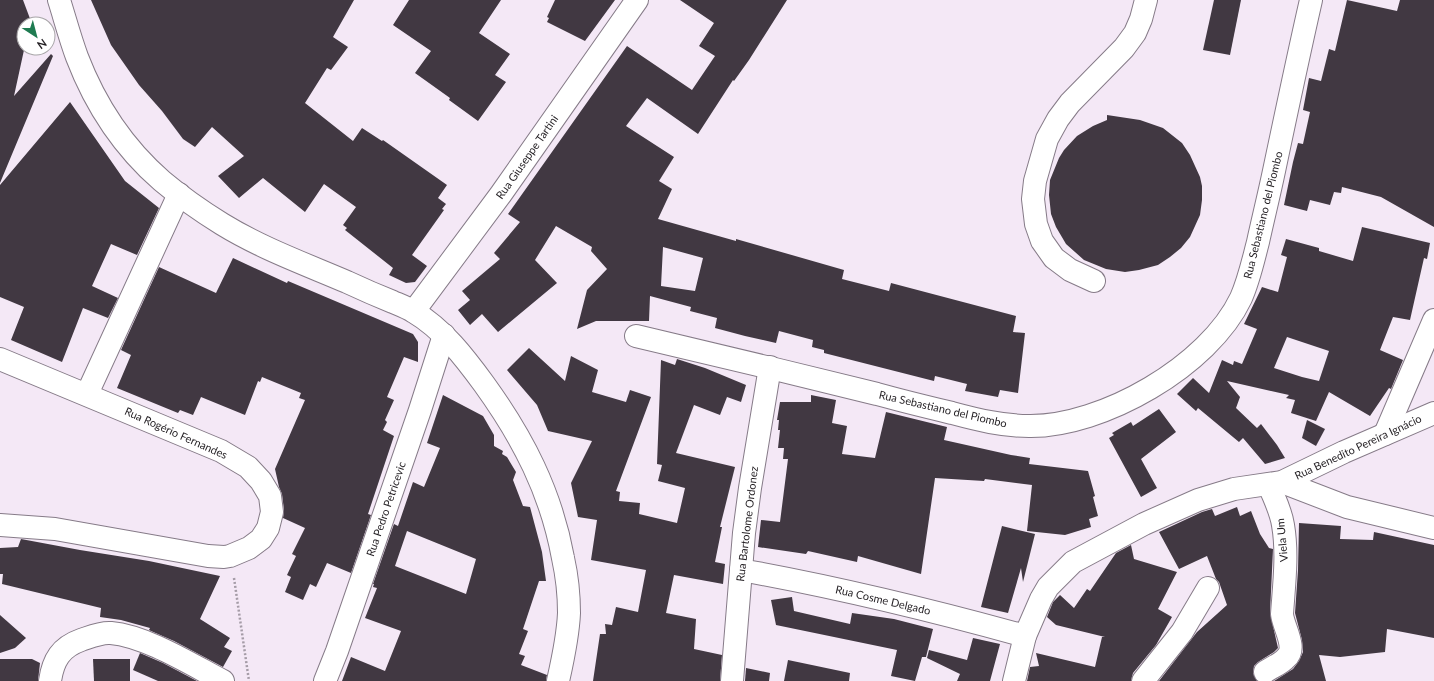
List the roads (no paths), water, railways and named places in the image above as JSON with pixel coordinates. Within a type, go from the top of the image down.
[{"type":"street","points":[[59,0],[77,57],[95,97],[118,132],[136,154],[162,180],[200,210],[224,225],[262,245],[414,311],[444,335],[475,372],[501,408],[527,451],[548,500],[559,535],[567,577],[569,613],[565,646],[558,681]]},
{"type":"street","name":"Rua Giuseppe Tartini","points":[[414,311],[501,194],[637,0]]},
{"type":"street","points":[[1094,281],[1070,270],[1059,262],[1054,258],[1042,240],[1036,224],[1033,199],[1035,181],[1047,139],[1058,119],[1070,104],[1124,48],[1134,34],[1141,19],[1146,0]]},
{"type":"street","name":"Rua Sebastiano del Piombo","points":[[636,336],[770,367],[979,420],[1008,425],[1030,426],[1054,424],[1080,419],[1108,408],[1161,382],[1196,356],[1219,331],[1240,299],[1252,266],[1267,204],[1311,0]]},
{"type":"street","points":[[87,394],[179,194]]},
{"type":"street","points":[[1386,434],[1434,320]]},
{"type":"street","name":"Rua Pedro Petricevic","points":[[325,681],[342,637],[420,410],[444,335]]},
{"type":"street","name":"Rua Rogério Fernandes","points":[[0,359],[222,451],[248,467],[261,481],[270,496],[272,512],[268,528],[261,539],[249,548],[224,557],[208,556],[55,529],[0,525]]},
{"type":"street","name":"Rua Bartolome Ordonez","points":[[732,681],[741,570],[750,488],[770,367]]},
{"type":"street","name":"Rua Benedito Pereira Ignácio","points":[[1275,483],[1434,413]]},
{"type":"street","points":[[1014,681],[1025,636],[1037,606],[1048,587],[1065,569],[1079,558],[1144,524],[1198,500],[1234,489],[1275,483],[1347,507],[1434,528]]},
{"type":"street","name":"Viela Um","points":[[1265,672],[1286,659],[1292,648],[1274,598],[1285,562],[1283,524],[1279,510],[1275,483]]},
{"type":"street","name":"Rua Cosme Delgado","points":[[741,570],[798,580],[949,615],[1025,636]]},
{"type":"street","points":[[1143,681],[1182,632],[1208,588]]},
{"type":"street","points":[[50,681],[52,668],[59,654],[74,642],[92,636],[110,633],[129,636],[150,644],[223,681]]}]
